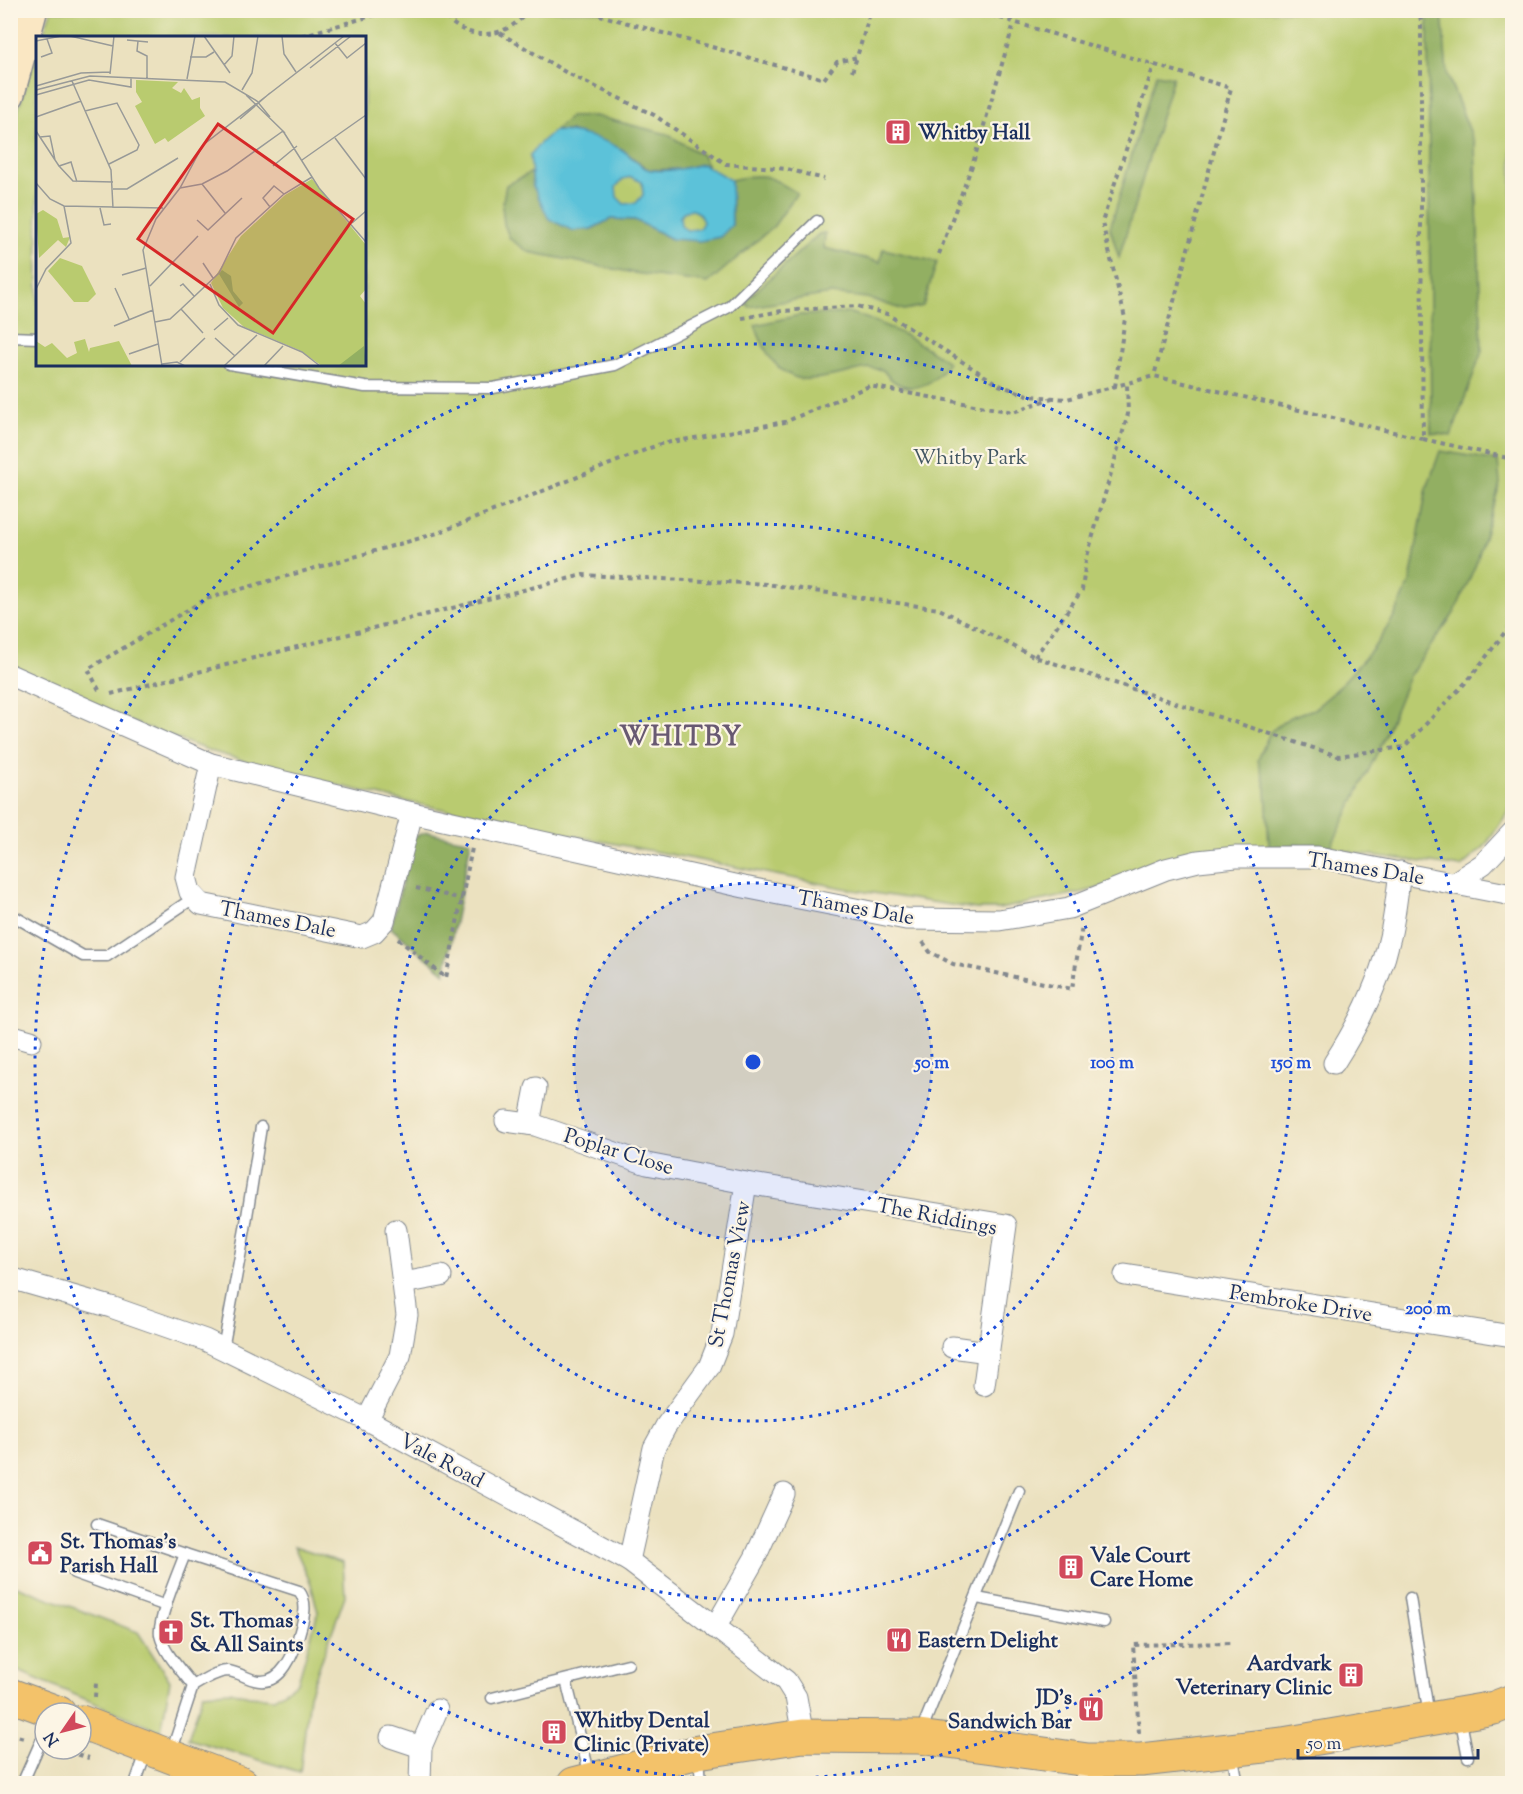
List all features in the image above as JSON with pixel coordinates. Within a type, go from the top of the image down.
[{"type":"main road","points":[[10,95],[25,13]]},
{"type":"main road","points":[[10,1695],[33,1704]]},
{"type":"main road","points":[[583,1782],[700,1768],[803,1736],[919,1737],[1089,1772],[1141,1760],[1283,1744],[1494,1708],[1512,1701]]},
{"type":"main road","points":[[93,1727],[159,1752],[202,1777],[242,1784]]},
{"type":"street","name":"Thames Dale","points":[[10,675],[211,764],[412,813],[744,887],[906,919],[999,920],[1069,908],[1167,869],[1198,861],[1236,857],[1318,857],[1512,895]]},
{"type":"street","name":"Thames Dale","points":[[211,764],[186,877],[190,892],[201,904],[362,937],[374,932],[381,924]]},
{"type":"street","points":[[381,924],[384,921],[412,813]]},
{"type":"street","points":[[1454,882],[1484,864],[1512,833]]},
{"type":"street","points":[[1334,1063],[1352,1034],[1375,986],[1390,936],[1400,872]]},
{"type":"street","points":[[529,1124],[536,1088]]},
{"type":"street","name":"Poplar Close","points":[[506,1121],[529,1124],[647,1164],[746,1183]]},
{"type":"street","name":"The Riddings","points":[[746,1183],[1006,1225],[984,1385]]},
{"type":"street","name":"St Thomas View","points":[[629,1561],[654,1448],[666,1426],[709,1367],[722,1334],[746,1183]]},
{"type":"street","points":[[367,1420],[400,1356],[407,1315],[396,1230]]},
{"type":"street","name":"Pembroke Drive","points":[[1125,1275],[1512,1336]]},
{"type":"street","points":[[403,1283],[441,1276]]},
{"type":"street","name":"Vale Road","points":[[10,1278],[111,1307],[205,1340],[367,1420],[629,1561],[786,1681],[796,1697],[803,1736]]},
{"type":"street","points":[[952,1347],[988,1352]]},
{"type":"street","points":[[715,1628],[755,1558],[784,1494]]},
{"type":"street","points":[[420,1784],[421,1747],[437,1710]]},
{"type":"street","points":[[391,1737],[421,1747]]},
{"type":"lane","points":[[241,366],[364,387],[493,388],[615,365],[729,307],[817,221]]},
{"type":"lane","points":[[10,337],[36,338]]},
{"type":"lane","points":[[10,914],[83,956],[107,956],[195,897]]},
{"type":"lane","points":[[223,1349],[261,1127]]},
{"type":"lane","points":[[919,1737],[1019,1491]]},
{"type":"lane","points":[[97,1524],[299,1591],[304,1597],[305,1609],[297,1642],[284,1670],[273,1678],[257,1682],[229,1671],[210,1676],[193,1686],[159,1752],[135,1784]]},
{"type":"lane","points":[[185,1554],[159,1633],[167,1650],[193,1686]]},
{"type":"lane","points":[[74,1573],[166,1606]]},
{"type":"lane","points":[[977,1598],[1104,1622]]},
{"type":"lane","points":[[1410,1598],[1445,1716],[1468,1757]]},
{"type":"lane","points":[[492,1698],[628,1665]]},
{"type":"lane","points":[[566,1680],[583,1782]]},
{"type":"lane","points":[[1232,1751],[1238,1784]]},
{"type":"lane","points":[[22,1784],[36,1761]]},
{"type":"path","points":[[300,36],[393,10]]},
{"type":"path","points":[[441,10],[454,25],[468,33],[484,35],[500,33],[515,25],[528,10]]},
{"type":"path","points":[[582,10],[824,79],[837,62],[857,57]]},
{"type":"path","points":[[852,72],[871,10]]},
{"type":"path","points":[[974,10],[1230,88],[1154,376]]},
{"type":"path","points":[[1419,10],[1421,21],[1423,439]]},
{"type":"path","points":[[939,254],[973,163],[1014,22]]},
{"type":"path","points":[[500,33],[567,73],[654,115],[726,164],[787,169],[824,179]]},
{"type":"path","points":[[1115,387],[1125,318],[1102,222],[1154,65]]},
{"type":"path","points":[[729,307],[737,319],[783,311],[857,306],[888,314],[999,385],[1030,396],[1067,399],[1154,376],[1512,459]]},
{"type":"path","points":[[1035,657],[1082,590],[1086,560],[1128,414],[1127,384]]},
{"type":"path","points":[[1052,398],[1013,412],[869,386],[785,422],[660,444],[438,533],[206,599],[88,669],[102,696],[583,575],[766,584],[939,609],[1035,657],[1338,756],[1404,747],[1470,678],[1512,623]]},
{"type":"path","points":[[381,924],[446,978],[477,827]]},
{"type":"path","points":[[394,882],[462,899]]},
{"type":"path","points":[[906,919],[930,952],[953,964],[1072,989],[1086,902]]},
{"type":"path","points":[[1141,1760],[1133,1645],[1232,1643]]},
{"type":"path","points":[[78,1701],[96,1682]]},
{"type":"green space","name":"Whitby Park","points":[[51,11],[1512,11],[1512,806],[1485,846],[1461,867],[1355,853],[1318,844],[1269,847],[1083,892],[999,909],[976,909],[854,890],[570,835],[403,801],[279,771],[210,751],[132,722],[11,666],[11,157],[18,110],[36,54],[36,366],[366,366],[366,36],[42,36]]},
{"type":"green space","points":[[1425,11],[1442,11],[1447,74],[1475,144],[1482,351],[1451,436],[1431,433],[1428,23]]},
{"type":"green space","points":[[1156,74],[1173,77],[1119,258],[1110,228]]},
{"type":"green space","points":[[595,116],[667,134],[702,155],[708,167],[702,164],[681,169],[649,170],[621,149],[570,131],[554,131],[570,117]]},
{"type":"green space","points":[[532,172],[533,186],[591,229],[611,219],[635,220],[672,239],[732,225],[731,180],[752,176],[766,177],[797,193],[774,226],[708,283],[634,273],[529,252],[510,239],[504,224],[502,206],[506,185]]},
{"type":"green space","points":[[825,233],[824,248],[880,262],[883,249],[937,262],[923,306],[904,310],[867,298],[831,294],[749,307],[745,301],[819,234]]},
{"type":"green space","points":[[850,313],[901,333],[948,362],[934,379],[917,387],[899,384],[883,370],[872,368],[816,379],[801,379],[784,371],[771,358],[755,325],[800,315]]},
{"type":"green space","points":[[1440,451],[1498,461],[1500,484],[1476,564],[1455,612],[1409,676],[1381,745],[1331,847],[1318,844],[1269,847],[1266,789],[1258,760],[1270,732],[1290,717],[1314,709],[1333,693],[1373,649],[1394,617],[1410,582],[1427,488]]},
{"type":"green space","points":[[427,832],[471,841],[445,973],[391,928],[413,837]]},
{"type":"green space","points":[[294,1546],[343,1562],[345,1596],[309,1695],[300,1772],[188,1739],[203,1693],[230,1691],[249,1696],[274,1698],[298,1682],[318,1612],[311,1584]]},
{"type":"green space","points":[[11,1584],[138,1632],[170,1681],[161,1731],[93,1701],[11,1668]]},
{"type":"water","points":[[554,131],[571,132],[597,138],[613,145],[648,169],[671,170],[703,164],[731,180],[732,225],[720,237],[700,241],[672,239],[635,220],[611,219],[591,229],[573,231],[549,219],[533,186],[530,155]],"holes":[[[631,177],[642,182],[643,195],[636,203],[624,204],[617,197],[616,187],[623,179]],[[691,209],[699,213],[703,222],[699,229],[687,230],[681,226],[680,217],[683,212]]]},
{"type":"place","name":"Whitby Hall","points":[[898,132]]},
{"type":"place","name":"St. Thomas's Parish Hall","points":[[40,1553]]},
{"type":"place","name":"Vale Court Care Home","points":[[1071,1567]]},
{"type":"place","name":"St. Thomas & All Saints","points":[[171,1632]]},
{"type":"place","name":"Eastern Delight","points":[[899,1640]]},
{"type":"place","name":"Aardvark Veterinary Clinic","points":[[1351,1675]]},
{"type":"place","name":"JD's Sandwich Bar","points":[[1091,1709]]},
{"type":"place","name":"Whitby Dental Clinic (Private)","points":[[554,1732]]},
{"type":"district","name":"WHITBY","points":[[681,736]]}]
